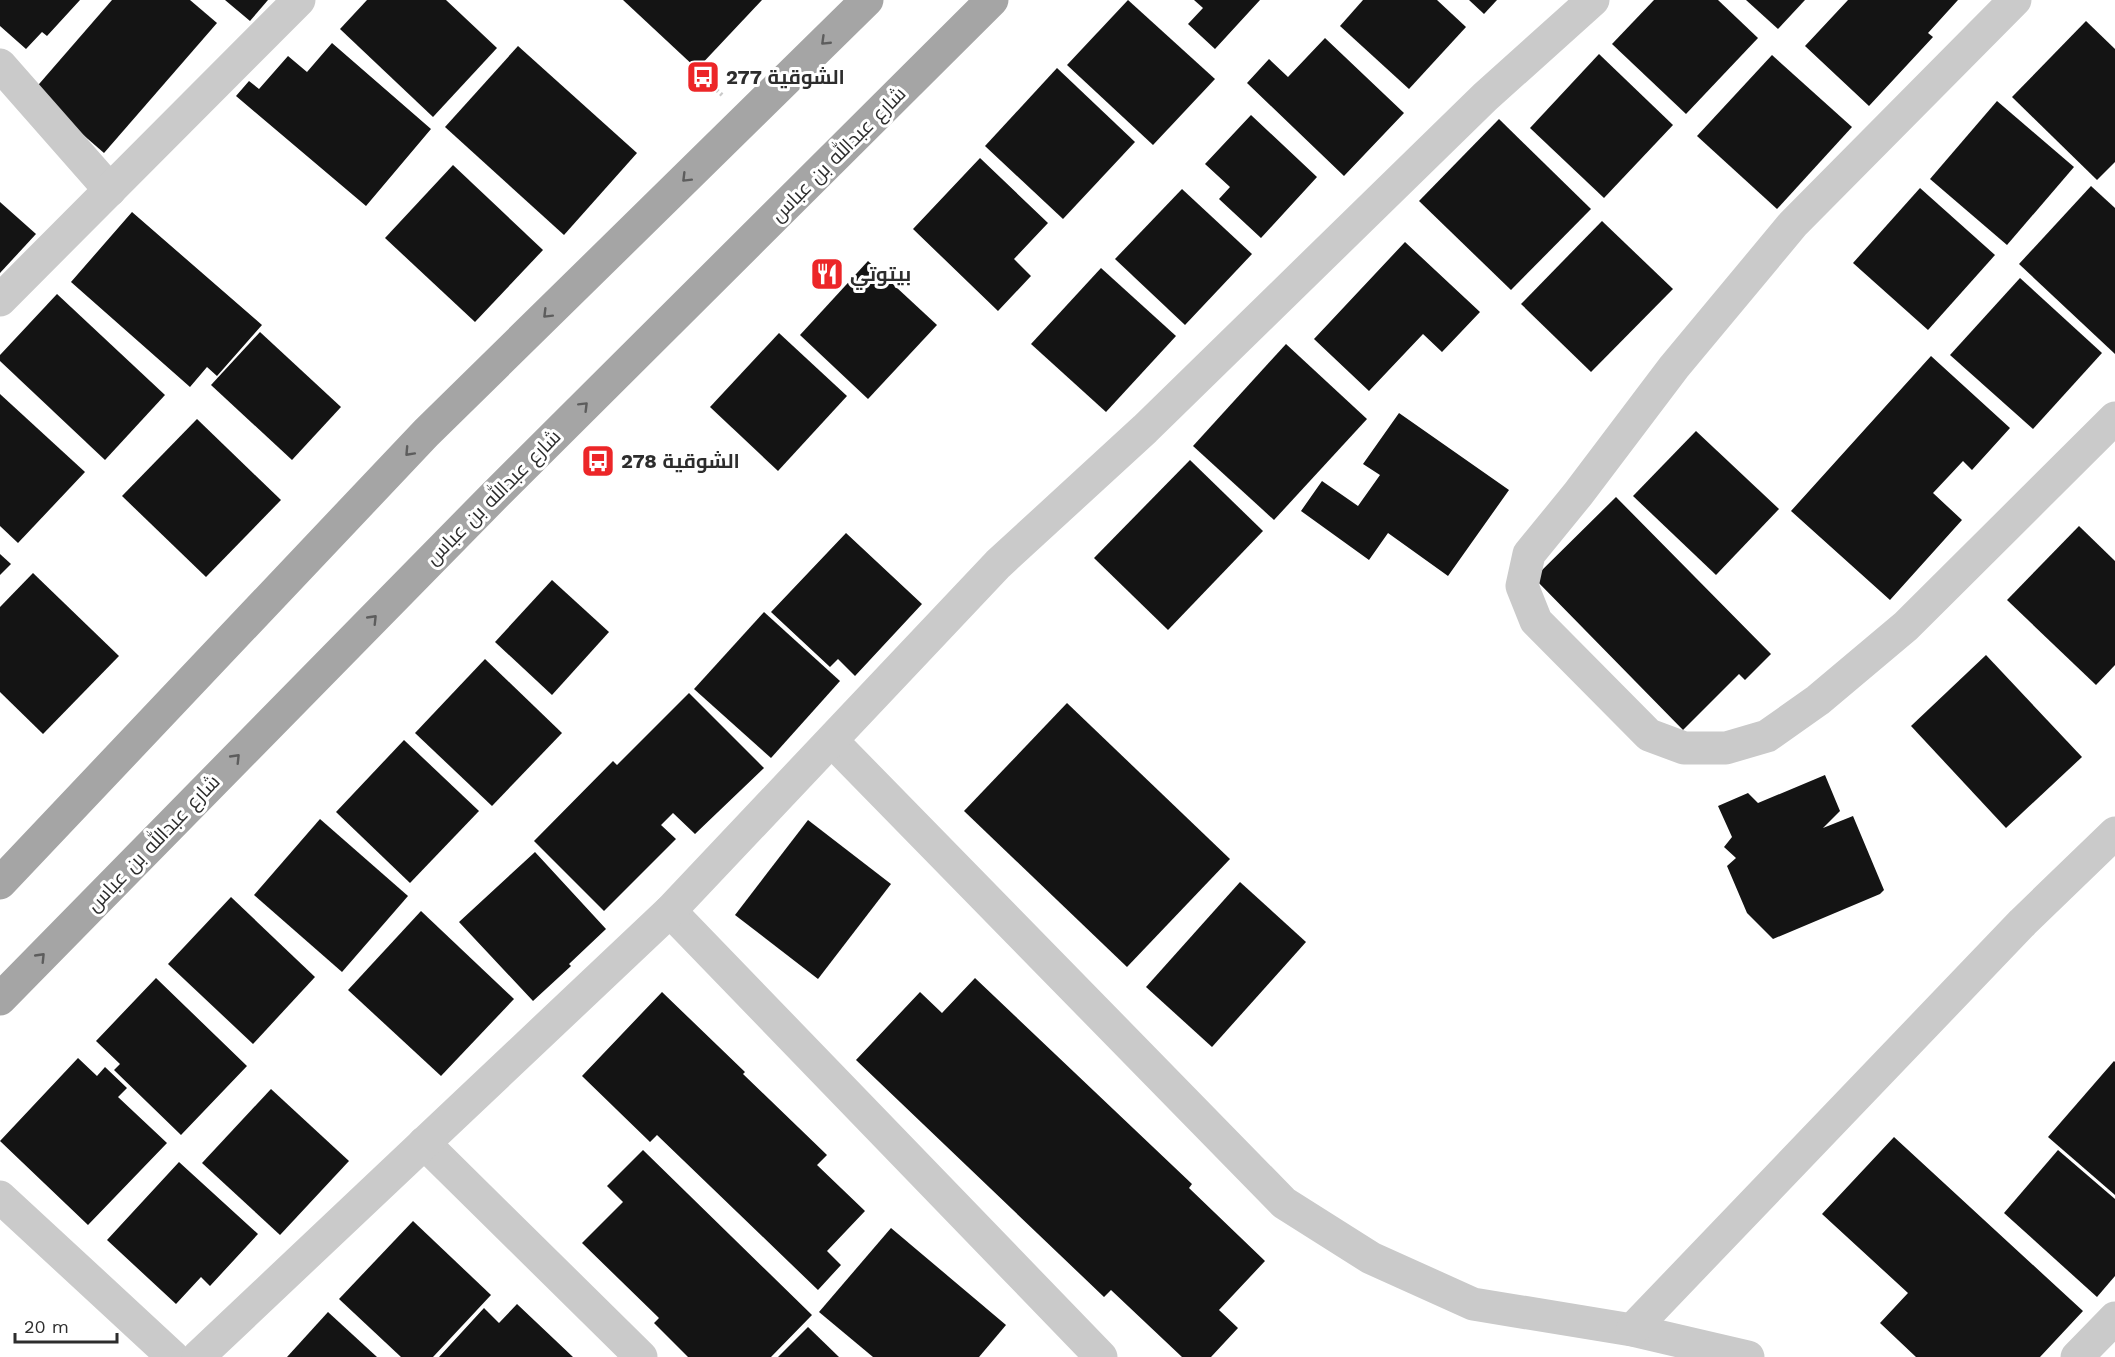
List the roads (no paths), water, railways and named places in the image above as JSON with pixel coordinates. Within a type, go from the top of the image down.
[{"type":"main road","points":[[0,883],[426,433],[867,0]]},
{"type":"main road","name":"شارع عبدالله بن عباس","points":[[0,999],[501,489],[992,0]]},
{"type":"street","points":[[0,300],[299,0]]},
{"type":"street","points":[[198,1357],[670,911],[998,564],[1145,429],[1485,97],[1593,0]]},
{"type":"street","points":[[2015,0],[1785,233],[1674,367],[1578,494],[1529,554],[1522,586],[1536,621],[1649,735],[1684,748],[1726,748],[1767,736],[1818,700],[1906,626],[2115,418]]},
{"type":"street","points":[[0,65],[110,190]]},
{"type":"street","points":[[832,741],[1284,1203],[1371,1258],[1473,1304],[1632,1330],[1748,1357]]},
{"type":"street","points":[[1632,1330],[2023,922],[2115,833]]},
{"type":"street","points":[[670,911],[1101,1357]]},
{"type":"street","points":[[424,1143],[641,1357]]},
{"type":"street","points":[[0,1197],[173,1357]]},
{"type":"street","points":[[2076,1357],[2115,1318]]},
{"type":"place","name":"الشوقية 277","points":[[703,77]]},
{"type":"place","name":"بيتوتي","points":[[827,274]]},
{"type":"place","name":"الشوقية 278","points":[[598,461]]}]
